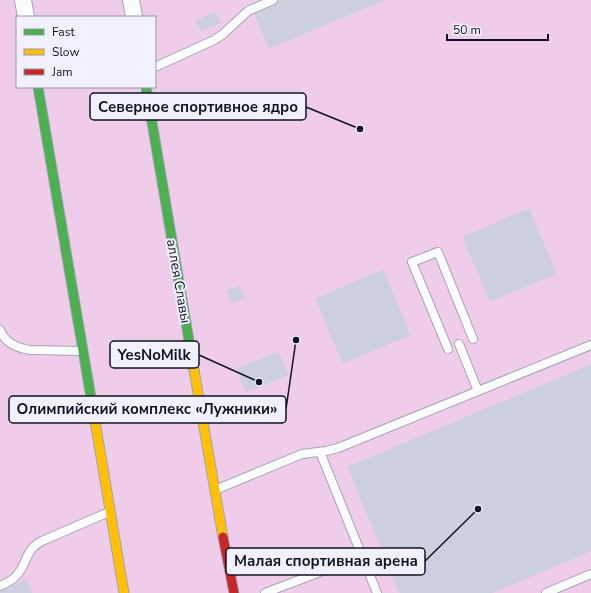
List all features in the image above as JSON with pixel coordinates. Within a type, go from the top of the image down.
[{"type":"street","points":[[23,0],[26,16]]},
{"type":"street","points":[[132,0],[134,16]]},
{"type":"street","points":[[38,88],[124,593]]},
{"type":"street","name":"аллея Славы","points":[[146,88],[214,490],[234,593]]},
{"type":"lane","points":[[156,67],[214,40],[222,35],[248,11],[273,0]]},
{"type":"lane","points":[[448,349],[412,262],[438,252],[473,339]]},
{"type":"lane","points":[[0,330],[2,335],[9,343],[22,349],[83,351]]},
{"type":"lane","points":[[459,344],[478,391]]},
{"type":"lane","points":[[214,490],[302,454],[330,451],[338,448],[591,345]]},
{"type":"lane","points":[[320,452],[377,593]]},
{"type":"lane","points":[[0,586],[10,582],[17,576],[34,546],[42,541],[110,512]]},
{"type":"lane","points":[[265,593],[362,556]]},
{"type":"lane","points":[[546,593],[591,574]]},
{"type":"shaded area","points":[[0,0],[591,0],[591,593],[0,593]]},
{"type":"building","points":[[284,0],[384,0],[269,48],[255,14]]},
{"type":"building","points":[[215,12],[220,23],[201,31],[196,21]]},
{"type":"building","points":[[529,209],[556,274],[490,301],[463,237]]},
{"type":"building","points":[[383,270],[410,335],[343,363],[316,299]]},
{"type":"building","points":[[239,286],[244,298],[232,303],[227,291]]},
{"type":"building","points":[[278,352],[288,375],[246,392],[237,369]]},
{"type":"building","points":[[591,365],[591,551],[491,593],[400,593],[348,467]]},
{"type":"building","points":[[26,580],[32,593],[0,593],[0,591]]},
{"type":"traffic: fast","points":[[38,88],[95,421]]},
{"type":"traffic: fast","points":[[146,88],[194,370]]},
{"type":"traffic: slow","points":[[194,370],[223,537]]},
{"type":"traffic: slow","points":[[95,421],[124,593]]},
{"type":"traffic: jam","points":[[223,537],[234,593]]},
{"type":"place","name":"Северное спортивное ядро","points":[[360,129]]},
{"type":"place","name":"Олимпийский комплекс «Лужники»","points":[[296,340]]},
{"type":"place","name":"YesNoMilk","points":[[259,382]]},
{"type":"place","name":"Малая спортивная арена","points":[[478,509]]}]
